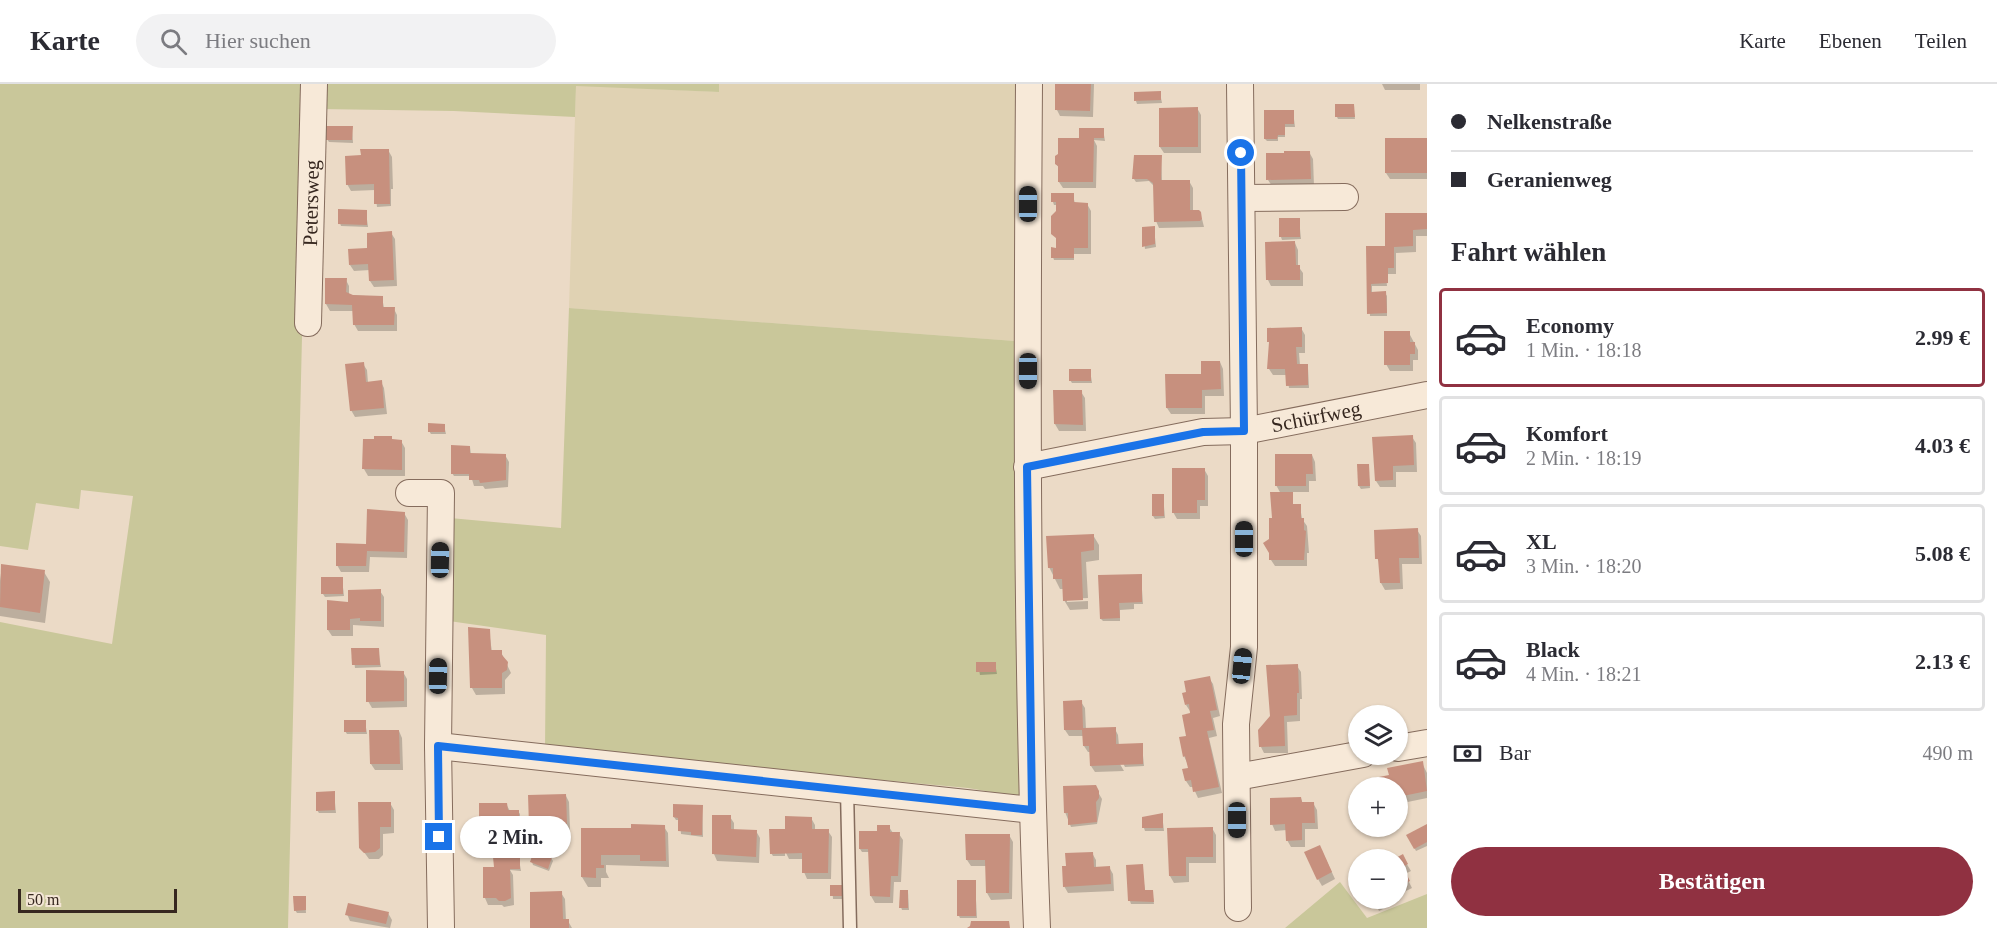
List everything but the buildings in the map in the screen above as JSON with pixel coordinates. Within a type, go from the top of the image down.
[{"type":"street","name":"Petersweg","points":[[308,323],[314,84]]},
{"type":"street","points":[[1029,84],[1027,467],[1032,810],[1037,928]]},
{"type":"street","points":[[1238,908],[1236,724],[1244,647],[1240,84]]},
{"type":"street","points":[[1242,198],[1345,197]]},
{"type":"street","name":"Schürfweg","points":[[1027,467],[1203,432],[1244,431],[1427,395]]},
{"type":"street","points":[[409,493],[441,493],[438,746],[441,928]]},
{"type":"street","points":[[1408,746],[1427,743]]},
{"type":"street","points":[[438,746],[1032,810]]},
{"type":"street","points":[[1237,777],[1348,757]]},
{"type":"lane","points":[[847,789],[850,928]]},
{"type":"shaded area","points":[[0,84],[308,84],[288,928],[0,928],[0,622],[112,644],[133,496],[81,490],[79,509],[36,503],[28,550],[0,546]]},
{"type":"shaded area","points":[[324,84],[719,84],[719,92],[576,86],[575,117],[454,111],[319,109]]},
{"type":"shaded area","points":[[719,84],[1018,84],[1015,341],[569,308],[576,85],[719,92]]},
{"type":"shaded area","points":[[569,308],[1015,341],[1021,797],[968,788],[545,749],[546,635],[449,621],[450,518],[561,528]]},
{"type":"shaded area","points":[[1340,882],[1348,893],[1348,909],[1360,909],[1367,918],[1390,909],[1408,909],[1408,902],[1427,894],[1427,928],[1285,928]]},
{"type":"route","points":[[439,837],[438,746],[1032,810],[1027,467],[1203,432],[1244,431],[1241,153]]}]
